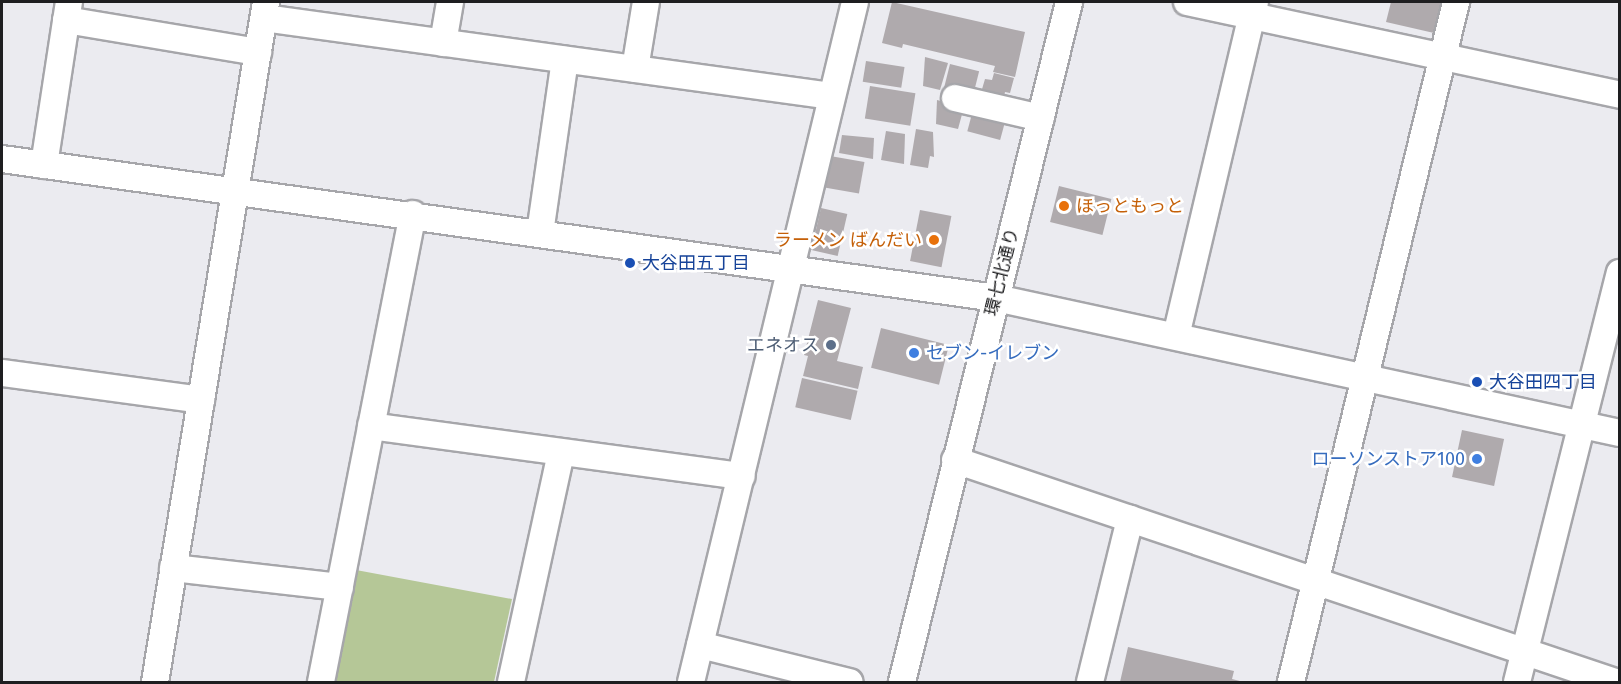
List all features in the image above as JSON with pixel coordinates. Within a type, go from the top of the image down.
[{"type":"street","points":[[443,43],[450,2]]},
{"type":"street","points":[[635,69],[646,2]]},
{"type":"street","points":[[691,682],[855,2]]},
{"type":"street","name":"環七北通り","points":[[902,682],[1069,2]]},
{"type":"street","points":[[1187,2],[1254,8],[1442,57],[1620,95]]},
{"type":"street","points":[[1291,682],[1456,2]]},
{"type":"street","points":[[1176,336],[1254,8]]},
{"type":"street","points":[[155,682],[265,10],[443,43],[831,96]]},
{"type":"street","points":[[44,165],[67,11],[258,52]]},
{"type":"street","points":[[540,233],[565,60]]},
{"type":"street","points":[[955,98],[1041,118]]},
{"type":"street","points":[[2,159],[413,214],[996,298],[1620,433]]},
{"type":"street","points":[[321,682],[413,214]]},
{"type":"street","points":[[1517,682],[1620,273]]},
{"type":"street","points":[[2,374],[201,400]]},
{"type":"street","points":[[371,426],[742,476]]},
{"type":"street","points":[[511,682],[561,453]]},
{"type":"street","points":[[956,460],[1615,682]]},
{"type":"street","points":[[1090,682],[1130,519]]},
{"type":"street","points":[[173,568],[340,587]]},
{"type":"street","points":[[700,645],[849,682]]},
{"type":"green space","points":[[356,570],[512,599],[494,682],[334,682]]},
{"type":"building","points":[[892,2],[1025,32],[1015,77],[993,72],[995,66],[903,44],[902,48],[882,43]]},
{"type":"building","points":[[1391,2],[1441,2],[1434,33],[1386,22]]},
{"type":"building","points":[[925,57],[948,63],[940,90],[923,86]]},
{"type":"building","points":[[866,61],[905,67],[901,88],[863,82]]},
{"type":"building","points":[[950,64],[979,71],[973,95],[944,87]]},
{"type":"building","points":[[994,73],[1014,78],[1010,93],[1005,92],[1003,101],[980,96],[985,79],[992,80]]},
{"type":"building","points":[[870,86],[915,93],[910,126],[865,119]]},
{"type":"building","points":[[937,100],[964,107],[958,129],[936,124]]},
{"type":"building","points":[[973,110],[1006,119],[1000,140],[967,131]]},
{"type":"building","points":[[916,129],[933,132],[934,157],[930,156],[928,168],[910,165]]},
{"type":"building","points":[[886,131],[905,134],[904,164],[881,160]]},
{"type":"building","points":[[842,135],[874,138],[873,159],[839,153]]},
{"type":"building","points":[[830,156],[864,162],[859,194],[824,188]]},
{"type":"building","points":[[1059,186],[1111,199],[1102,235],[1050,222]]},
{"type":"building","points":[[821,208],[847,214],[838,256],[811,250]]},
{"type":"building","points":[[920,210],[951,216],[941,267],[910,261]]},
{"type":"building","points":[[818,300],[851,308],[837,361],[863,367],[858,389],[803,376],[808,356],[804,355]]},
{"type":"building","points":[[881,328],[949,345],[939,385],[871,368]]},
{"type":"building","points":[[802,378],[858,391],[851,420],[795,407]]},
{"type":"building","points":[[1462,430],[1504,439],[1494,486],[1452,477]]},
{"type":"building","points":[[1128,647],[1234,671],[1232,679],[1244,682],[1120,682]]},
{"type":"place","name":"ほっともっと","points":[[1064,206]]},
{"type":"place","name":"ラーメン ばんだい","points":[[934,240]]},
{"type":"place","name":"大谷田五丁目","points":[[630,263]]},
{"type":"place","name":"エネオス","points":[[831,345]]},
{"type":"place","name":"セブン-イレブン","points":[[914,353]]},
{"type":"place","name":"大谷田四丁目","points":[[1477,382]]},
{"type":"place","name":"ローソンストア100","points":[[1477,459]]}]
